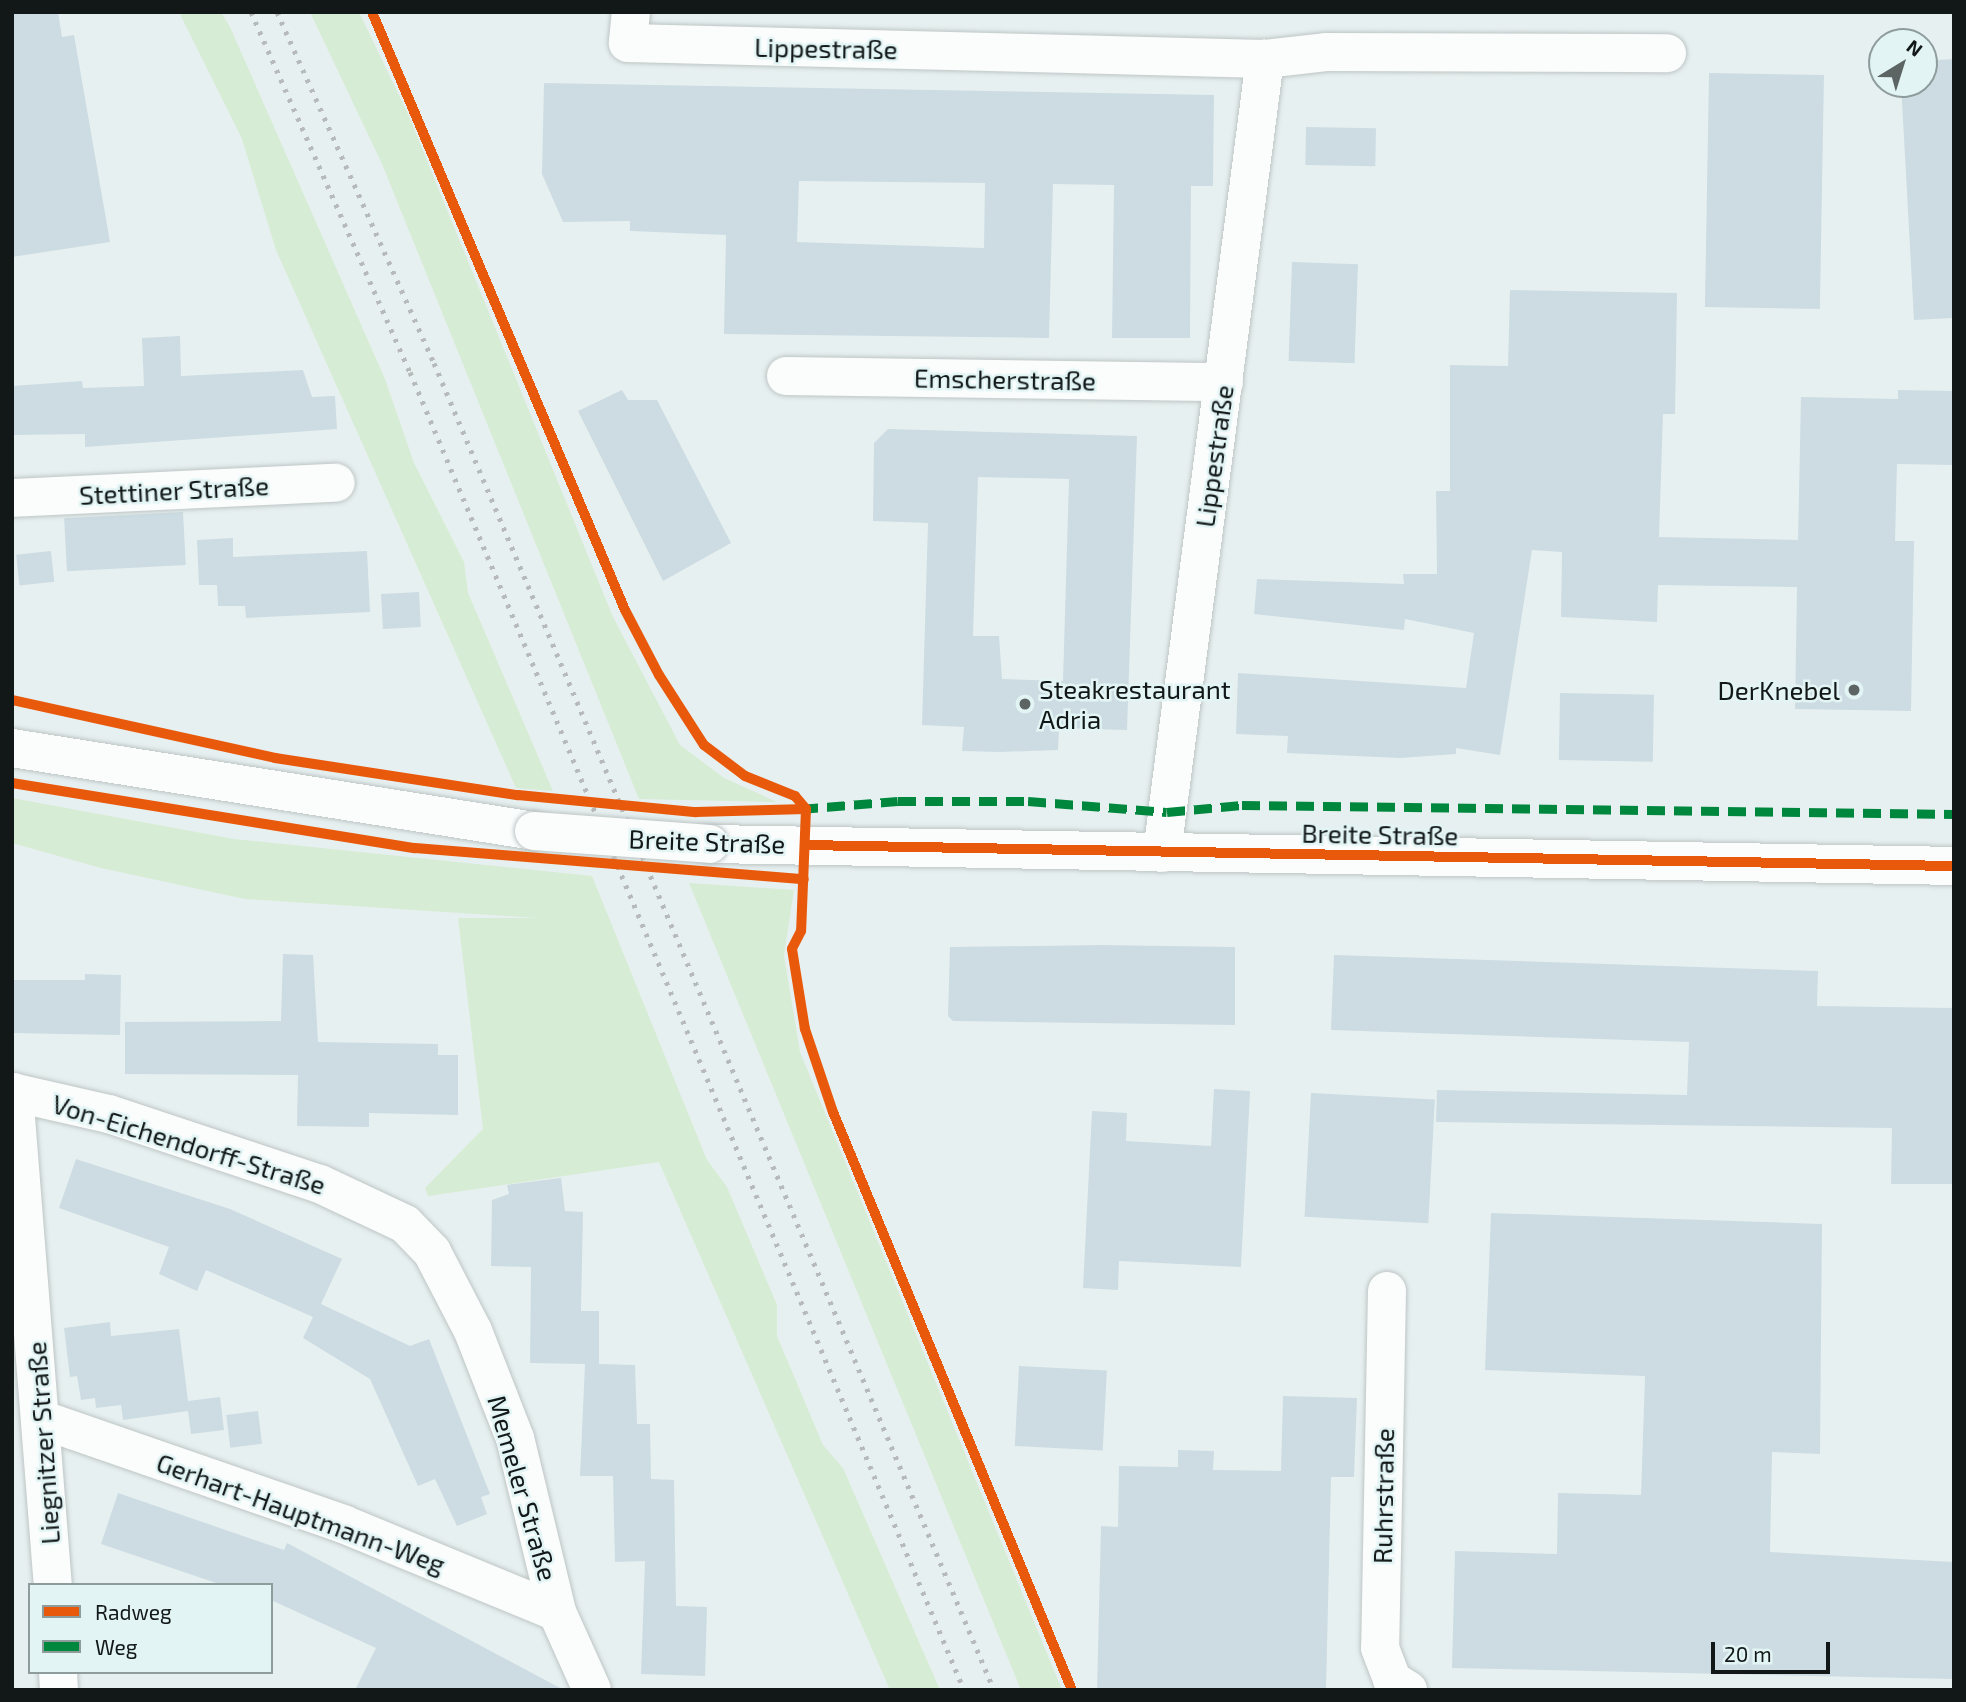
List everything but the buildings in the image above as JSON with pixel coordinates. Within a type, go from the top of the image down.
[{"type":"street","name":"Lippestraße","points":[[631,12],[628,43],[1265,59],[1326,52],[1667,53]]},
{"type":"street","name":"Lippestraße","points":[[1163,853],[1265,59]]},
{"type":"street","name":"Emscherstraße","points":[[786,376],[1224,382]]},
{"type":"street","name":"Stettiner Straße","points":[[12,498],[335,483]]},
{"type":"street","name":"Breite Straße","points":[[12,736],[95,762]]},
{"type":"street","name":"Breite Straße","points":[[12,748],[534,831],[710,844],[1954,866]]},
{"type":"street","name":"Von-Eichendorff-Straße","points":[[13,1092],[109,1114],[365,1200]]},
{"type":"street","name":"Liegnitzer Straße","points":[[13,1092],[43,1420],[53,1583]]},
{"type":"street","name":"Memeler Straße","points":[[365,1200],[405,1224],[432,1252],[472,1331],[515,1438],[557,1612],[592,1690]]},
{"type":"street","name":"Ruhrstraße","points":[[1387,1291],[1380,1648],[1392,1679],[1408,1690]]},
{"type":"street","name":"Gerhart-Hauptmann-Weg","points":[[43,1420],[342,1524],[557,1612]]},
{"type":"green space","points":[[179,12],[221,12],[230,27],[385,379],[414,463],[464,562],[468,593],[553,791],[516,788],[276,250],[242,139]]},
{"type":"green space","points":[[310,12],[359,12],[408,114],[613,617],[680,745],[724,778],[777,802],[639,799],[382,164]]},
{"type":"green space","points":[[12,798],[234,839],[592,876],[707,1160],[727,1187],[777,1305],[777,1336],[823,1445],[843,1468],[940,1690],[890,1690],[659,1162],[428,1196],[425,1188],[483,1129],[458,918],[537,918],[245,899],[101,868],[12,843]]},
{"type":"green space","points":[[689,883],[794,890],[784,955],[800,1052],[1062,1690],[1021,1690]]},
{"type":"railway","points":[[251,12],[410,372],[964,1690]]},
{"type":"railway","points":[[277,12],[434,363],[994,1690]]},
{"type":"marked path","points":[[800,809],[898,801],[1028,801],[1167,812],[1242,805],[1954,814]]},
{"type":"cycle path","points":[[372,12],[625,610],[659,675],[704,745],[745,776],[795,796],[806,809],[801,931],[792,949],[805,1029],[833,1112],[1072,1690]]},
{"type":"cycle path","points":[[12,700],[275,758],[518,795],[696,812],[806,809]]},
{"type":"cycle path","points":[[12,783],[415,848],[804,879]]},
{"type":"cycle path","points":[[806,845],[1954,866]]},
{"type":"place","name":"DerKnebel","points":[[1854,690]]},
{"type":"place","name":"Steakrestaurant Adria","points":[[1025,704]]}]
